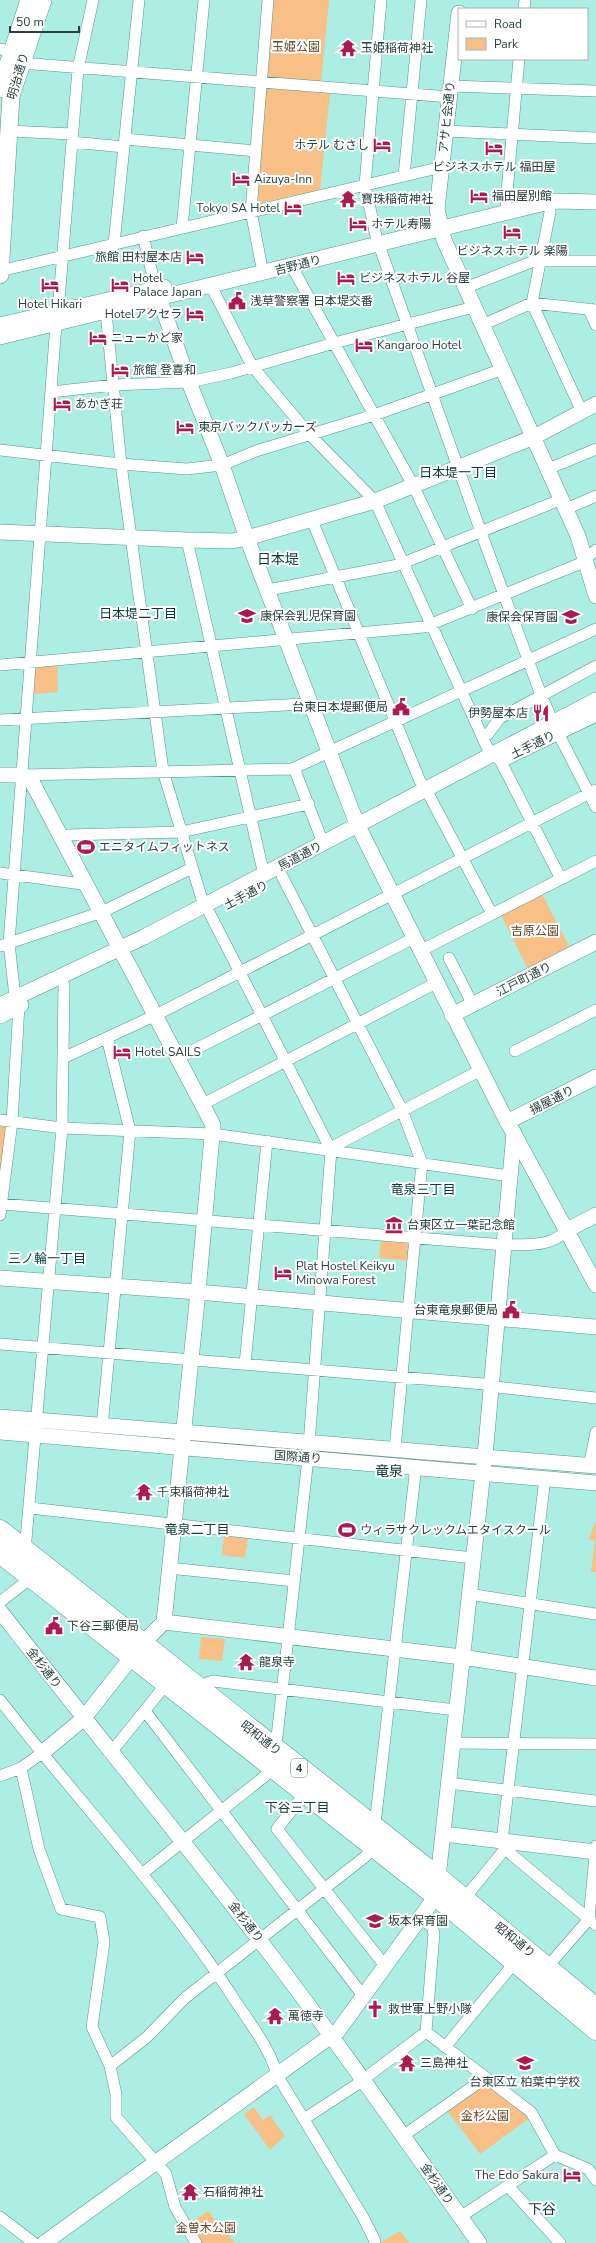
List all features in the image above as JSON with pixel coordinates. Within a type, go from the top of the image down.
[{"type":"highway","name":"昭和通り","points":[[0,1530],[137,1651],[167,1683],[372,1847],[436,1896],[596,2030]]},
{"type":"highway","name":"昭和通り","points":[[0,1553],[31,1578],[137,1651],[201,1690],[438,1877],[548,1966],[596,2008]]},
{"type":"main road","name":"明治通り","points":[[0,89],[29,0]]},
{"type":"main road","name":"明治通り","points":[[0,275],[4,155],[9,131],[11,96],[11,54],[43,0]]},
{"type":"street","points":[[0,1215],[12,1122],[17,1001],[5,945],[14,875],[23,775],[46,455],[78,69],[93,0]]},
{"type":"street","points":[[114,244],[133,73],[139,0]]},
{"type":"street","points":[[182,228],[204,0]]},
{"type":"street","points":[[262,264],[251,211],[268,0]]},
{"type":"street","points":[[381,0],[365,185],[378,240],[406,325],[541,694],[556,727],[593,792],[596,807]]},
{"type":"street","points":[[404,176],[421,0]]},
{"type":"street","name":"アサヒ会通り","points":[[458,22],[437,209],[440,225],[465,288],[564,504],[591,554],[596,596]]},
{"type":"street","points":[[11,54],[78,69],[412,94],[516,89],[596,91]]},
{"type":"street","points":[[506,203],[519,60]]},
{"type":"street","points":[[9,131],[125,143],[190,145],[256,151]]},
{"type":"street","points":[[446,131],[596,138]]},
{"type":"street","points":[[0,271],[143,236],[442,167]]},
{"type":"street","name":"吉野通り","points":[[440,225],[506,203],[559,191],[596,192]]},
{"type":"street","points":[[549,202],[550,212],[532,303],[582,412]]},
{"type":"street","name":"吉野通り","points":[[0,337],[57,318],[158,294],[262,264],[549,202],[596,202]]},
{"type":"street","points":[[143,236],[158,294],[189,382],[222,465],[247,538],[360,829],[452,1015],[596,1285]]},
{"type":"street","name":"吉野通り","points":[[0,325],[106,312],[158,294],[211,286],[292,266],[378,240]]},
{"type":"street","points":[[465,288],[534,261],[596,262]]},
{"type":"street","points":[[292,266],[414,485],[472,609]]},
{"type":"street","points":[[211,286],[252,366],[310,435],[375,501],[482,736],[496,757],[561,879]]},
{"type":"street","points":[[482,325],[532,303],[594,310],[591,314],[596,325]]},
{"type":"street","points":[[51,392],[114,385],[189,382],[474,307]]},
{"type":"street","points":[[106,312],[121,464],[130,537],[163,771],[192,868],[207,910],[331,1150],[313,1369],[308,1458],[277,1737],[271,1745]]},
{"type":"street","points":[[0,450],[121,464],[188,469],[222,465],[256,451],[374,415],[432,393],[503,370]]},
{"type":"street","points":[[0,532],[187,540],[232,541],[247,538],[311,518],[375,501],[534,437],[596,404]]},
{"type":"street","points":[[548,469],[596,449]]},
{"type":"street","points":[[268,590],[403,562],[481,531],[564,504],[596,496]]},
{"type":"street","points":[[311,518],[395,720],[428,793],[464,858],[492,914]]},
{"type":"street","points":[[187,540],[264,875]]},
{"type":"street","points":[[0,665],[432,626],[579,564],[591,554]]},
{"type":"street","points":[[0,775],[294,768],[461,689],[596,629]]},
{"type":"street","points":[[482,736],[488,734],[500,718],[541,694],[596,666]]},
{"type":"street","name":"馬道通り","points":[[0,1004],[17,1001],[123,952],[207,910],[264,875],[324,843],[360,829],[556,727],[596,700]]},
{"type":"street","points":[[0,720],[226,709],[302,704],[310,702]]},
{"type":"street","name":"土手通り","points":[[556,727],[596,714]]},
{"type":"street","points":[[294,768],[324,843]]},
{"type":"street","points":[[0,1776],[21,1768],[42,1754],[84,1719],[137,1651],[164,1622],[213,1134],[213,1124],[63,837],[32,780],[23,775]]},
{"type":"street","points":[[63,1058],[156,1015],[392,896],[593,792]]},
{"type":"street","points":[[63,837],[68,835],[181,832],[309,804]]},
{"type":"street","name":"土手通り","points":[[207,910],[282,876],[360,829]]},
{"type":"street","points":[[178,1058],[261,1014],[334,978],[492,914],[596,861]]},
{"type":"street","points":[[5,945],[102,912],[192,868]]},
{"type":"street","points":[[0,873],[82,884],[86,882]]},
{"type":"street","points":[[282,876],[402,1110],[422,1162],[395,1449]]},
{"type":"street","name":"江戸町通り","points":[[452,1015],[596,942]]},
{"type":"street","points":[[0,1016],[17,1001],[64,985],[123,952]]},
{"type":"street","points":[[449,958],[473,1005]]},
{"type":"street","points":[[202,1104],[436,983]]},
{"type":"street","points":[[25,1551],[37,1428],[62,1128],[64,985]]},
{"type":"street","points":[[515,1051],[596,1010]]},
{"type":"street","points":[[102,1427],[130,1131],[107,1038]]},
{"type":"street","points":[[331,1150],[336,1145],[481,1070]]},
{"type":"street","name":"揚屋通り","points":[[511,1128],[596,1077]]},
{"type":"street","points":[[0,1120],[62,1128],[213,1134],[510,1173]]},
{"type":"street","points":[[44,2243],[331,2036],[342,2026],[364,1997],[436,1896],[484,1465],[510,1173],[511,1128]]},
{"type":"street","points":[[245,1364],[267,1141]]},
{"type":"street","points":[[510,1173],[516,1163],[523,1161],[530,1163]]},
{"type":"street","points":[[2,1204],[205,1221],[416,1236],[504,1245],[547,1244],[561,1237],[567,1230],[596,1215]]},
{"type":"street","points":[[0,1278],[198,1292],[497,1317],[596,1327]]},
{"type":"street","points":[[0,1344],[490,1385],[596,1398]]},
{"type":"street","name":"国際通り","points":[[0,1417],[37,1428],[183,1439],[308,1442],[395,1449],[545,1478],[596,1483]]},
{"type":"street","name":"国際通り","points":[[0,1432],[37,1428],[102,1427],[308,1458],[416,1466],[593,1466]]},
{"type":"street","points":[[593,1466],[596,1432]]},
{"type":"street","points":[[370,1823],[376,1816],[416,1466]]},
{"type":"street","points":[[464,1899],[504,1845],[514,1744],[545,1478]]},
{"type":"street","points":[[30,1508],[174,1525],[299,1537],[473,1558]]},
{"type":"street","points":[[169,1568],[294,1581]]},
{"type":"street","points":[[0,1602],[31,1578]]},
{"type":"street","points":[[469,1594],[596,1614]]},
{"type":"street","name":"金杉通り","points":[[0,1611],[259,1939],[363,2079],[479,2243]]},
{"type":"street","points":[[164,1622],[395,1650],[462,1656],[596,1678]]},
{"type":"street","points":[[201,1690],[213,1681],[456,1710]]},
{"type":"street","points":[[110,1750],[145,1711],[167,1683]]},
{"type":"street","points":[[0,1700],[42,1754],[143,1874],[217,1973],[275,2066],[277,2075],[363,2217],[375,2240]]},
{"type":"street","points":[[145,1711],[364,1997]]},
{"type":"street","points":[[453,1743],[596,1744]]},
{"type":"street","points":[[143,1874],[265,1776],[272,1767]]},
{"type":"street","points":[[21,1768],[39,1849],[61,1909],[100,1917],[104,1942],[92,2027],[110,2066],[116,2094],[116,2117],[166,2174],[175,2207],[196,2243]]},
{"type":"street","points":[[448,1783],[596,1801]]},
{"type":"street","points":[[305,1793],[277,1829],[386,1967]]},
{"type":"street","points":[[443,1834],[504,1845],[596,1850],[592,1922],[548,1966]]},
{"type":"street","points":[[504,1845],[592,1922]]},
{"type":"street","points":[[110,2066],[147,2037],[185,1998],[324,1887],[366,1856],[372,1847]]},
{"type":"street","points":[[304,2119],[363,2079],[426,2032],[434,1933],[432,1927],[421,1918]]},
{"type":"street","points":[[445,2047],[515,1962]]},
{"type":"street","points":[[426,2032],[530,2112],[555,2155],[588,2169],[596,2180]]},
{"type":"street","points":[[403,2136],[485,2078]]},
{"type":"street","points":[[460,2216],[555,2155]]},
{"type":"street","points":[[508,2186],[560,2243]]},
{"type":"street","points":[[0,2217],[34,2243]]},
{"type":"green space","name":"玉姫公園","points":[[272,0],[329,0],[321,83],[265,79]]},
{"type":"green space","points":[[265,87],[330,93],[320,190],[255,204]]},
{"type":"green space","points":[[57,665],[58,692],[34,694],[35,668]]},
{"type":"green space","name":"吉原公園","points":[[542,894],[570,948],[528,969],[501,915]]},
{"type":"green space","points":[[0,1126],[6,1127],[0,1185]]},
{"type":"green space","points":[[381,1241],[412,1244],[410,1261],[379,1258]]},
{"type":"green space","points":[[596,1520],[596,1572],[591,1572],[595,1541],[589,1539]]},
{"type":"green space","points":[[224,1535],[248,1538],[245,1558],[222,1555]]},
{"type":"green space","points":[[201,1637],[225,1639],[222,1661],[199,1659]]},
{"type":"green space","name":"金杉公園","points":[[484,2082],[531,2117],[480,2154],[446,2109]]},
{"type":"green space","points":[[254,2107],[263,2120],[270,2115],[285,2136],[270,2150],[244,2114]]},
{"type":"green space","name":"金曽木公園","points":[[208,2211],[235,2243],[201,2243],[190,2224]]},
{"type":"green space","points":[[400,2231],[409,2243],[380,2243]]},
{"type":"place","name":"玉姫稲荷神社","points":[[348,48]]},
{"type":"place","name":"ホテル むさし","points":[[382,145]]},
{"type":"place","name":"ビジネスホテル 福田屋","points":[[494,148]]},
{"type":"place","name":"Aizuya-Inn","points":[[241,179]]},
{"type":"place","name":"福田屋別館","points":[[479,196]]},
{"type":"place","name":"寶珠稲荷神社","points":[[348,199]]},
{"type":"place","name":"Tokyo SA Hotel","points":[[293,208]]},
{"type":"place","name":"ホテル寿陽","points":[[358,224]]},
{"type":"place","name":"ビジネスホテル 楽陽","points":[[512,232]]},
{"type":"place","name":"旅館 田村屋本店","points":[[195,257]]},
{"type":"place","name":"ビジネスホテル 谷屋","points":[[346,278]]},
{"type":"place","name":"Hotel Hikari","points":[[50,285]]},
{"type":"place","name":"Hotel Palace Japan","points":[[120,285]]},
{"type":"place","name":"浅草警察署 日本堤交番","points":[[237,301]]},
{"type":"place","name":"Hotelアクセラ","points":[[195,314]]},
{"type":"place","name":"ニューかど家","points":[[98,338]]},
{"type":"place","name":"Kangaroo Hotel","points":[[364,345]]},
{"type":"place","name":"旅館 登喜和","points":[[120,370]]},
{"type":"place","name":"あかぎ荘","points":[[62,404]]},
{"type":"place","name":"東京バックパッカーズ","points":[[185,427]]},
{"type":"place","name":"康保会乳児保育園","points":[[247,616]]},
{"type":"place","name":"康保会保育園","points":[[571,617]]},
{"type":"place","name":"台東日本堤郵便局","points":[[401,707]]},
{"type":"place","name":"伊勢屋本店","points":[[541,713]]},
{"type":"place","name":"エニタイムフィットネス","points":[[86,847]]},
{"type":"place","name":"Hotel SAILS","points":[[122,1052]]},
{"type":"place","name":"台東区立一葉記念館","points":[[394,1225]]},
{"type":"place","name":"Plat Hostel Keikyu Minowa Forest","points":[[283,1273]]},
{"type":"place","name":"台東竜泉郵便局","points":[[511,1310]]},
{"type":"place","name":"千束稲荷神社","points":[[144,1492]]},
{"type":"place","name":"ウィラサクレックムエタイスクール","points":[[347,1530]]},
{"type":"place","name":"下谷三郵便局","points":[[54,1626]]},
{"type":"place","name":"龍泉寺","points":[[246,1662]]},
{"type":"place","name":"坂本保育園","points":[[375,1921]]},
{"type":"place","name":"救世軍上野小隊","points":[[375,2009]]},
{"type":"place","name":"萬徳寺","points":[[275,2016]]},
{"type":"place","name":"三島神社","points":[[407,2063]]},
{"type":"place","name":"台東区立 柏葉中学校","points":[[525,2063]]},
{"type":"place","name":"The Edo Sakura","points":[[572,2175]]},
{"type":"place","name":"石稲荷神社","points":[[190,2192]]},
{"type":"district","name":"日本堤一丁目","points":[[458,473]]},
{"type":"district","name":"日本堤","points":[[278,559]]},
{"type":"district","name":"日本堤二丁目","points":[[138,614]]},
{"type":"district","name":"竜泉三丁目","points":[[423,1190]]},
{"type":"district","name":"三ノ輪一丁目","points":[[47,1259]]},
{"type":"district","name":"竜泉","points":[[389,1471]]},
{"type":"district","name":"竜泉二丁目","points":[[197,1530]]},
{"type":"district","name":"下谷三丁目","points":[[297,1808]]},
{"type":"district","name":"下谷","points":[[542,2209]]}]
